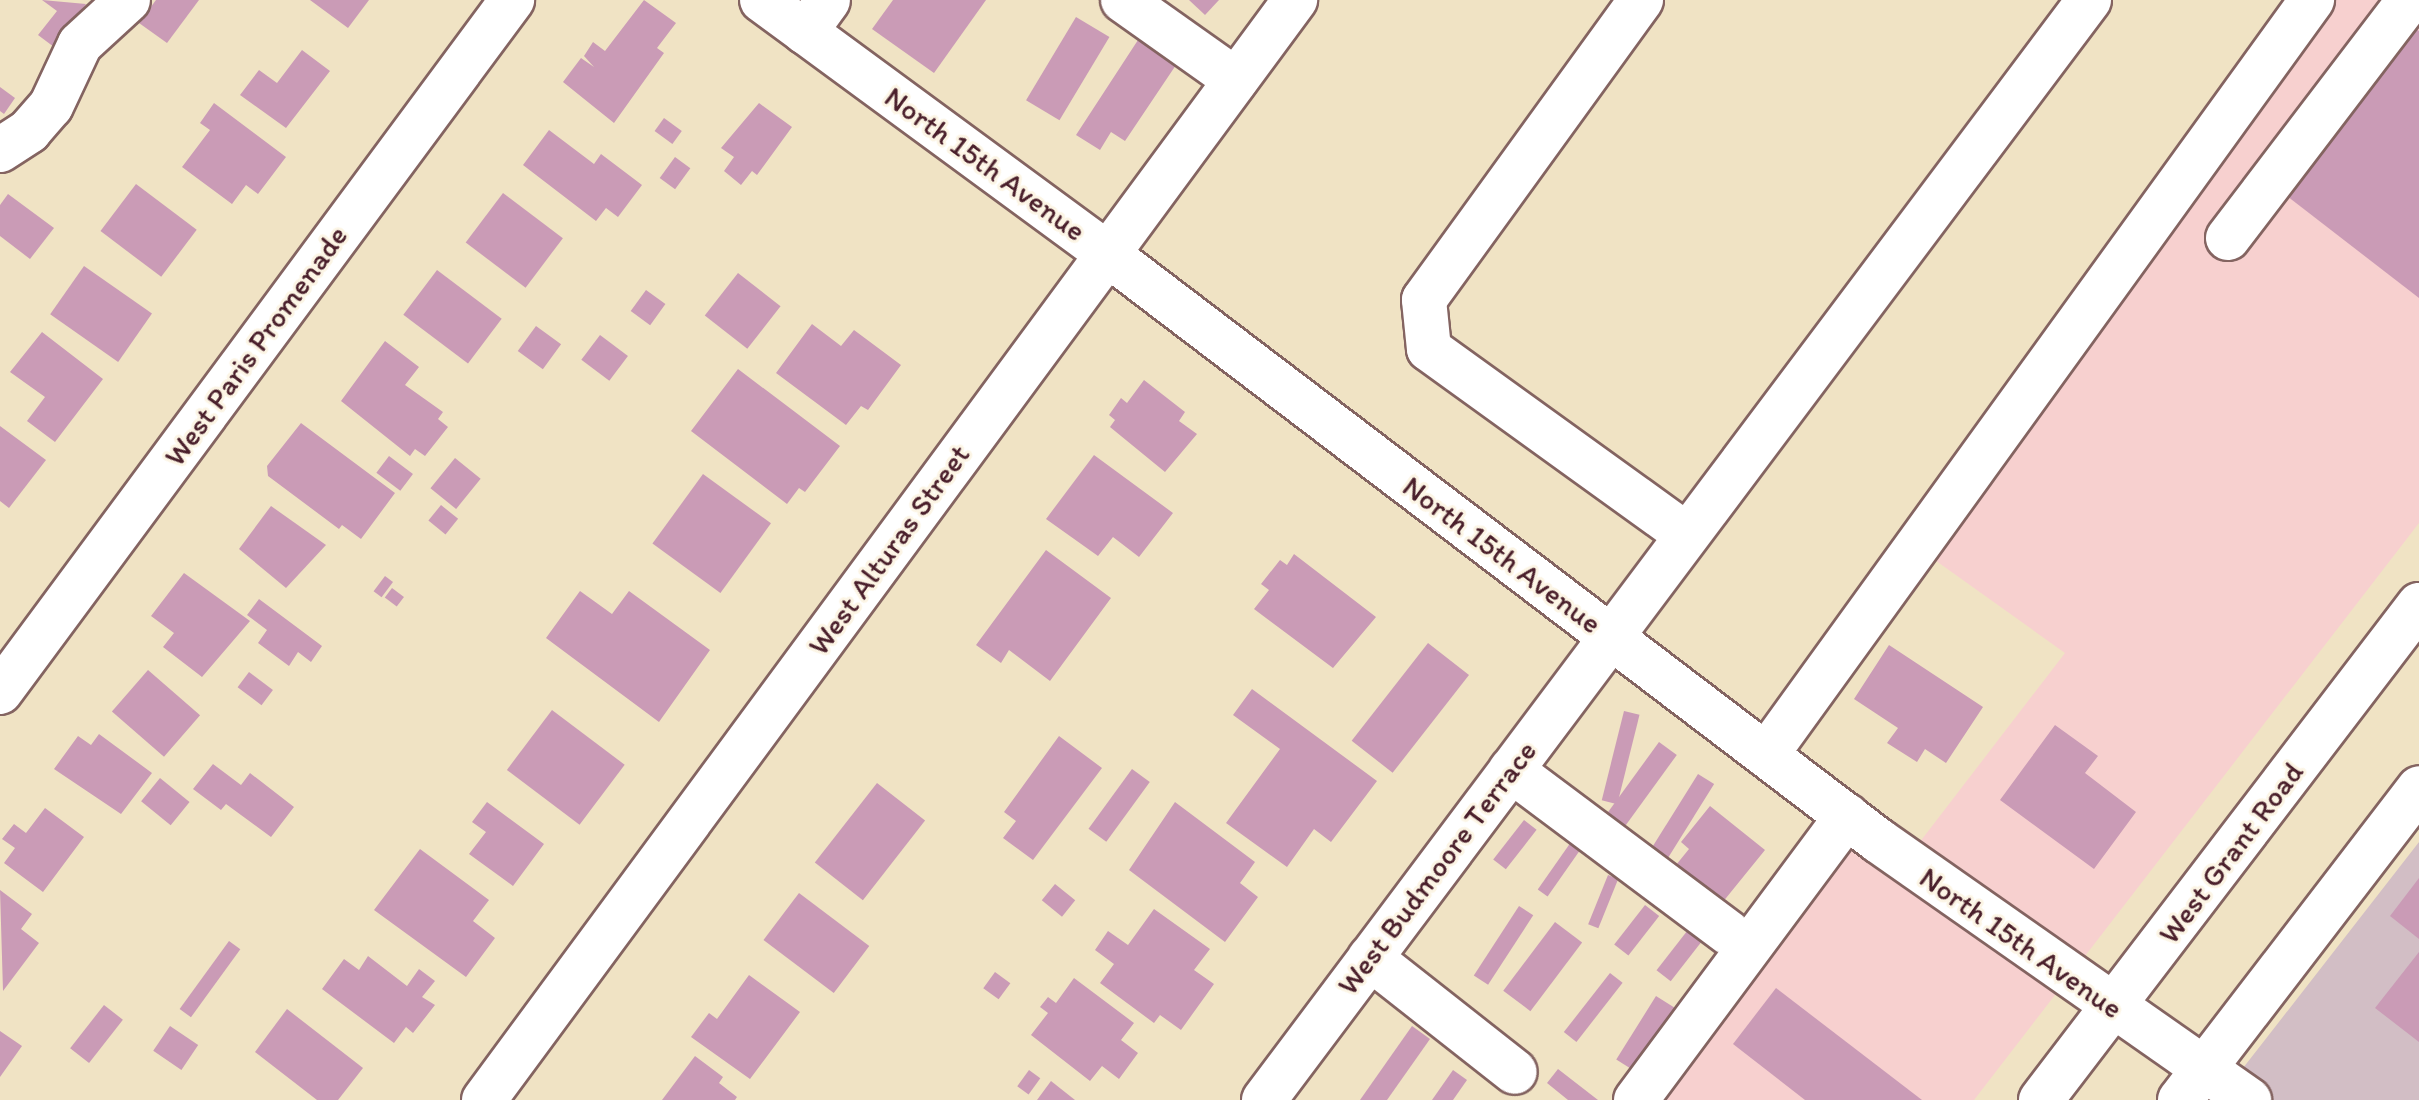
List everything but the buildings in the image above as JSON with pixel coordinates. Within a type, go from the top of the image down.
[{"type":"street","points":[[0,150],[36,123],[51,106],[80,44],[128,0]]},
{"type":"street","name":"West Paris Promenade","points":[[0,692],[512,0]]},
{"type":"street","name":"North 15th Avenue","points":[[762,0],[817,16],[1106,253],[1847,816],[2112,1009],[2192,1084],[2249,1100]]},
{"type":"street","points":[[1123,0],[1236,80]]},
{"type":"street","name":"West Alturas Street","points":[[484,1100],[1295,0]]},
{"type":"street","points":[[1641,0],[1424,300],[1429,349],[1687,535]]},
{"type":"street","name":"West Budmoore Terrace","points":[[1264,1100],[2089,0]]},
{"type":"street","points":[[1766,755],[2312,0]]},
{"type":"street","points":[[2228,238],[2409,0]]},
{"type":"street","name":"West Grant Road","points":[[2041,1100],[2419,605]]},
{"type":"street","points":[[1511,770],[1729,933]]},
{"type":"street","points":[[2192,1084],[2419,788]]},
{"type":"street","points":[[1636,1100],[1847,816]]},
{"type":"street","points":[[1370,958],[1515,1072]]},
{"type":"shaded area","points":[[2323,0],[2419,0],[2419,523],[1974,1100],[1648,1100],[1856,824],[1906,860],[2065,653],[1918,548]]},
{"type":"shaded area","points":[[2419,842],[2419,1100],[2218,1100],[2261,1045]]}]
